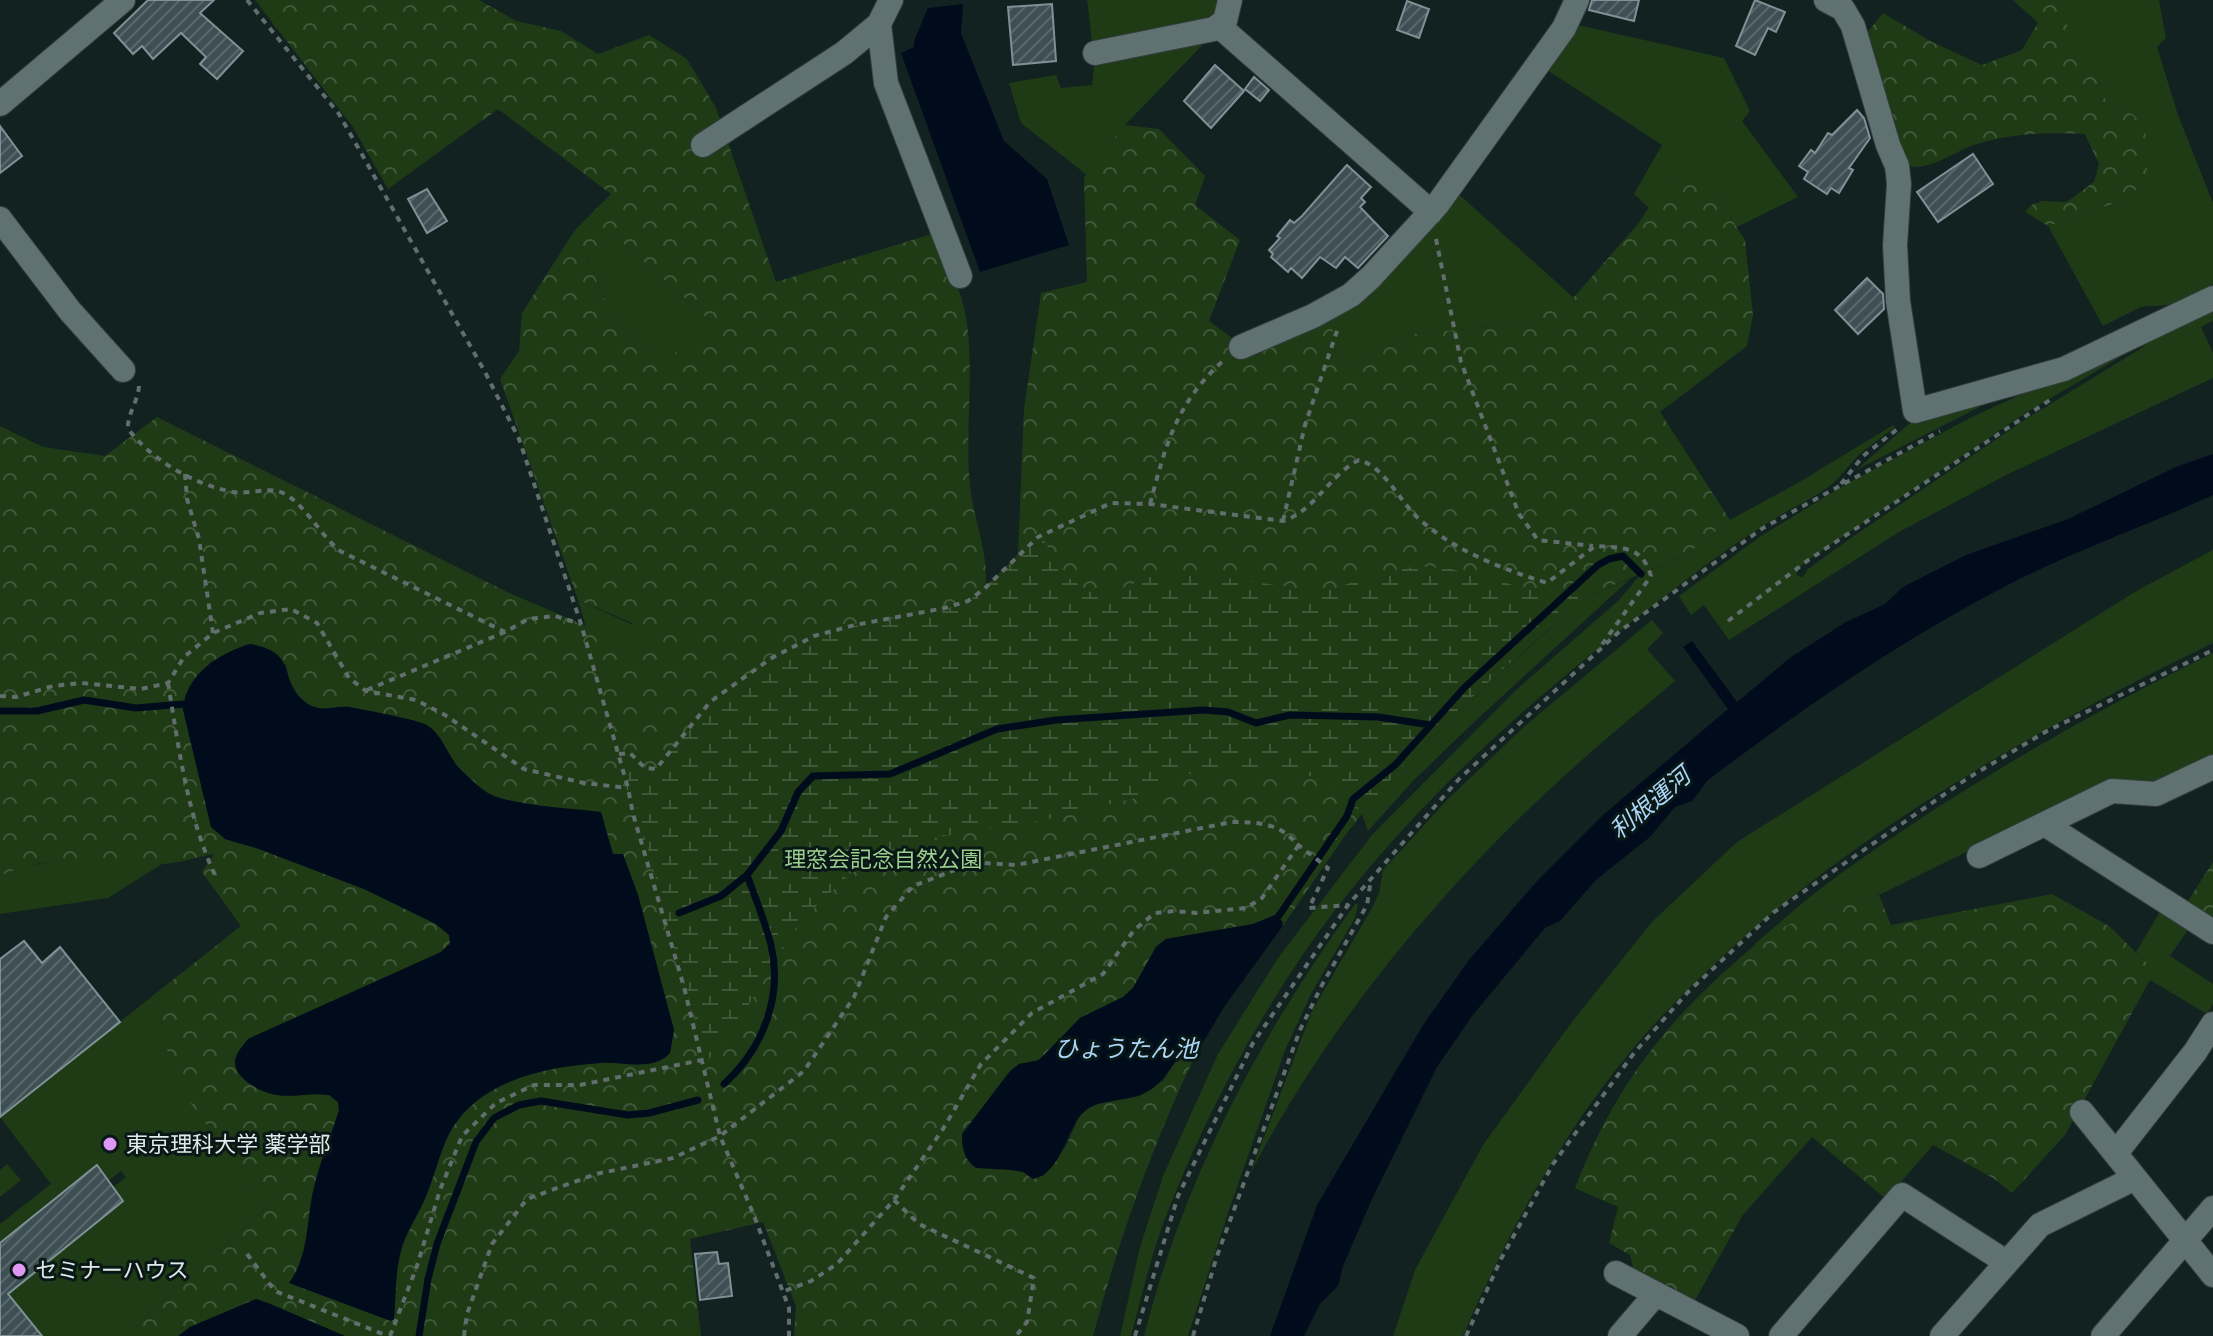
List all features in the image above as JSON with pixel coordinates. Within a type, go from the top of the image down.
[{"type":"street","points":[[5,91],[123,0]]},
{"type":"street","points":[[703,145],[844,53],[879,24],[891,0]]},
{"type":"street","points":[[1095,53],[1214,29],[1225,21],[1230,0]]},
{"type":"street","points":[[1241,347],[1313,316],[1357,290],[1431,212],[1564,28],[1577,0]]},
{"type":"street","points":[[1826,0],[1843,9],[1853,26],[1897,166],[1899,184],[1895,245],[1898,301],[1915,411],[2064,369],[2213,298]]},
{"type":"street","points":[[879,24],[886,83],[960,276]]},
{"type":"street","points":[[1219,26],[1431,212]]},
{"type":"street","points":[[0,219],[70,311],[123,370]]},
{"type":"street","points":[[1979,856],[2112,791],[2156,794],[2213,767]]},
{"type":"street","points":[[2046,825],[2213,932]]},
{"type":"street","points":[[2116,1153],[2195,1052],[2213,1024]]},
{"type":"street","points":[[2082,1112],[2213,1275]]},
{"type":"street","points":[[1942,1336],[2040,1225],[2135,1178]]},
{"type":"street","points":[[1781,1336],[1902,1195],[2006,1262]]},
{"type":"street","points":[[2103,1336],[2213,1208]]},
{"type":"street","points":[[1616,1273],[1737,1336]]},
{"type":"street","points":[[1620,1336],[1655,1295]]},
{"type":"path","points":[[247,0],[339,114],[485,372],[519,439],[581,624],[619,754],[633,814],[684,987],[720,1136],[789,1308],[789,1336]]},
{"type":"path","points":[[1431,212],[1461,362],[1519,514],[1538,540],[1630,548],[1647,563],[1651,576],[1595,655]]},
{"type":"path","points":[[1283,521],[1305,425],[1341,320],[1357,290]]},
{"type":"path","points":[[1150,504],[1163,454],[1179,413],[1195,389],[1241,347]]},
{"type":"path","points":[[123,370],[139,386],[138,400],[128,421],[128,429],[152,455],[185,474],[235,492],[268,490],[290,497],[329,543],[340,551],[505,632]]},
{"type":"path","points":[[1728,621],[1807,561],[2060,393]]},
{"type":"path","points":[[1839,486],[1863,456],[1904,424],[1915,411]]},
{"type":"path","points":[[1135,1336],[1178,1196],[1253,1043],[1348,905],[1459,779],[1620,631],[1763,528],[1950,426]]},
{"type":"path","points":[[619,754],[630,753],[645,768],[656,769],[710,702],[770,659],[814,636],[968,601],[1028,545],[1051,530],[1111,503],[1150,504],[1283,521],[1298,516],[1345,467],[1359,460],[1372,464],[1397,497],[1420,520],[1467,554],[1501,568],[1547,583],[1595,546]]},
{"type":"path","points":[[185,474],[187,499],[199,539],[213,633]]},
{"type":"path","points":[[215,875],[201,845],[188,796],[168,683],[184,657],[213,633],[260,613],[291,609],[317,623],[349,678],[366,691],[416,700],[445,715],[524,769],[584,783],[628,788]]},
{"type":"path","points":[[366,691],[505,632],[528,619],[555,616],[581,624]]},
{"type":"path","points":[[1466,1336],[1501,1259],[1553,1164],[1571,1139],[1634,1053],[1688,992],[1774,912],[1968,778],[2047,731],[2213,650]]},
{"type":"path","points":[[0,696],[16,697],[53,686],[82,683],[141,689],[168,683]]},
{"type":"path","points":[[464,1336],[467,1314],[492,1244],[527,1199],[596,1174],[673,1158],[720,1136],[804,1071],[854,997],[886,917],[913,886],[968,865],[1016,865],[1232,822],[1261,822],[1288,832],[1298,846],[1262,898],[1246,908],[1155,913],[1134,930],[1103,974],[1032,1013],[981,1064],[943,1129],[894,1200],[837,1264],[811,1281],[782,1292]]},
{"type":"path","points":[[1295,842],[1328,868],[1309,908],[1348,905]]},
{"type":"path","points":[[1193,1336],[1217,1256],[1300,1030],[1367,905],[1371,879]]},
{"type":"path","points":[[247,1254],[275,1291],[389,1336],[462,1136],[496,1103],[534,1085],[580,1085],[702,1060]]},
{"type":"path","points":[[894,1200],[919,1224],[1034,1278],[1027,1322],[1016,1336]]},
{"type":"green space","name":"理窓会記念自然公園","points":[[255,0],[479,0],[516,21],[561,31],[598,54],[649,35],[687,59],[716,108],[776,282],[935,233],[956,281],[966,319],[970,486],[985,563],[985,588],[1018,554],[1024,409],[1041,293],[1087,282],[1084,178],[1125,125],[1159,129],[1205,176],[1195,205],[1240,240],[1209,321],[1247,349],[1329,313],[1337,318],[1327,347],[1359,364],[1411,334],[1522,324],[1574,297],[1638,224],[1669,176],[1704,176],[1745,240],[1753,315],[1747,346],[1660,412],[1730,520],[1689,553],[1584,598],[1530,646],[1384,785],[1282,927],[1282,922],[1275,915],[1253,924],[1166,939],[1156,947],[1133,988],[1123,997],[1080,1018],[1045,1055],[997,1088],[962,1144],[967,1158],[1043,1176],[1066,1146],[1079,1117],[1086,1110],[1094,1105],[1140,1096],[1164,1080],[1176,1060],[1195,1056],[1138,1193],[1093,1336],[794,1336],[796,1306],[763,1222],[690,1239],[701,1336],[345,1336],[256,1299],[190,1327],[178,1336],[125,1336],[267,1207],[174,1081],[155,994],[241,926],[202,872],[214,854],[166,864],[59,861],[20,868],[0,876],[0,426],[43,447],[105,456],[157,417],[507,592],[635,647],[648,637],[630,622],[578,600],[500,379],[519,351],[522,313],[575,230],[611,194],[498,109],[388,189],[353,127]],"holes":[[[613,234],[709,320],[714,339],[655,360],[611,316],[587,257]],[[212,661],[286,664],[289,679],[298,695],[310,706],[322,709],[347,707],[426,725],[440,738],[457,766],[485,792],[613,854],[638,895],[674,1030],[670,1053],[663,1059],[646,1064],[600,1063],[534,1073],[493,1090],[475,1103],[459,1119],[447,1138],[423,1202],[405,1239],[397,1272],[394,1319],[391,1321],[290,1283],[303,1255],[311,1206],[339,1110],[338,1102],[329,1095],[252,1085],[236,1067],[248,1039],[441,952],[450,943],[449,935],[436,924],[364,889],[225,839],[185,697]]]},
{"type":"green space","points":[[1087,0],[1225,0],[1220,21],[1093,49]]},
{"type":"green space","points":[[2013,0],[2080,0],[2062,19],[2079,39],[2106,100],[2134,115],[2145,132],[2149,149],[2146,179],[2127,199],[2048,226],[2025,212],[2031,205],[2042,201],[2067,202],[2094,182],[2099,164],[2085,134],[2042,133],[1999,138],[1921,166],[1912,167],[1901,158],[1866,34],[1883,13],[1932,42],[1982,65],[2022,50],[2038,23]]},
{"type":"green space","points":[[2080,0],[2159,0],[2166,38],[2157,47],[2178,115],[2213,203],[2213,284],[2177,304],[2141,307],[2103,326],[2048,226],[2127,199],[2134,115],[2106,100],[2079,40],[2061,19]]},
{"type":"green space","points":[[1569,23],[1724,58],[1750,111],[1742,121],[1798,197],[1737,227],[1704,176],[1669,176],[1649,208],[1634,194],[1662,145],[1541,66]]},
{"type":"green space","points":[[1216,31],[1125,125],[1087,175],[1021,123],[1009,83],[1056,75],[1061,88],[1092,85],[1095,56]]},
{"type":"green space","points":[[1454,190],[1574,298],[1522,324],[1411,334],[1359,364],[1327,347],[1328,313]]},
{"type":"green space","points":[[613,234],[709,320],[740,432],[758,531],[799,580],[853,625],[811,639],[750,669],[699,712],[665,759],[653,769],[645,767],[633,754],[623,753],[578,600],[642,629],[682,681],[697,681],[740,639],[743,602],[697,526],[697,495],[709,463],[706,427],[645,347],[611,316],[587,257]]},
{"type":"green space","points":[[2213,300],[2213,322],[2201,327],[2213,353],[2213,378],[2006,475],[1899,532],[1729,640],[1704,605],[1691,615],[1679,596],[1761,536],[1848,483],[1970,418],[2136,341],[2127,353],[2024,414],[1804,563],[1796,574],[1802,578],[1808,569],[1848,540],[2029,417],[2140,349],[2181,316]]},
{"type":"green space","points":[[2003,395],[1856,470],[1918,416]]},
{"type":"green space","points":[[1893,425],[1895,427],[1861,453],[1827,488],[1709,563],[1553,686],[1442,788],[1375,861],[1342,901],[1281,988],[1228,1080],[1204,1127],[1163,1224],[1131,1336],[1120,1336],[1140,1247],[1163,1176],[1218,1054],[1278,958],[1372,835],[1516,690],[1619,600],[1641,574],[1689,553],[1730,520]]},
{"type":"green space","points":[[1041,536],[1067,577],[1098,597],[1156,575],[1193,573],[1324,592],[1377,574],[1418,566],[1451,569],[1513,585],[1584,598],[1440,728],[1362,814],[1337,790],[1311,776],[1262,770],[1186,774],[1144,796],[1055,818],[938,837],[866,858],[799,923],[725,1043],[708,1060],[672,941],[623,755],[631,755],[645,768],[656,769],[710,702],[770,659],[814,637],[968,602]]},
{"type":"green space","points":[[2213,550],[2213,643],[1992,760],[1853,851],[1787,901],[1664,1014],[1603,1086],[1525,1208],[1463,1336],[1393,1336],[1415,1270],[1483,1145],[1572,1022],[1652,922],[1737,842],[2138,590]]},
{"type":"green space","points":[[1630,579],[1472,724],[1413,781],[1368,831],[1362,814],[1384,785],[1451,718],[1584,598]]},
{"type":"green space","points":[[1652,620],[1663,633],[1647,649],[1675,681],[1526,812],[1436,907],[1353,1009],[1281,1118],[1250,1174],[1312,1011],[1372,908],[1379,893],[1383,870],[1447,800],[1526,725]]},
{"type":"green space","points":[[2213,653],[2213,759],[2154,785],[2110,781],[1879,895],[1785,927],[1749,949],[1828,883],[1920,819],[2064,731]]},
{"type":"green space","points":[[71,859],[162,864],[108,898],[0,914],[0,876],[20,867]]},
{"type":"green space","points":[[2213,862],[2213,921],[2186,904]]},
{"type":"green space","points":[[2052,894],[2109,926],[2152,968],[2150,980],[2065,1135],[2012,1193],[1993,1178],[1933,1145],[1886,1199],[1812,1137],[1742,1216],[1694,1302],[1634,1272],[1630,1255],[1609,1243],[1618,1207],[1575,1188],[1588,1156],[1618,1098],[1654,1046],[1698,997],[1753,947],[1777,930],[1797,921],[1879,895],[1891,925]]},
{"type":"green space","points":[[1356,903],[1355,918],[1312,992],[1286,1048],[1188,1336],[1144,1336],[1180,1221],[1229,1110],[1288,1004]]},
{"type":"green space","points":[[2161,910],[2189,928],[2170,956],[2213,984],[2213,1004],[2207,1014],[2150,980],[2151,968],[2136,952]]},
{"type":"green space","points":[[155,994],[175,1081],[267,1207],[125,1336],[42,1336],[5,1297],[123,1201],[113,1187],[126,1177],[121,1171],[109,1180],[96,1165],[0,1243],[0,1224],[51,1184],[0,1117]]},
{"type":"green space","points":[[7,1164],[21,1180],[0,1197],[0,1170]]},
{"type":"water","points":[[963,4],[961,33],[1004,141],[1047,179],[1069,245],[980,272],[901,53],[914,47],[928,8]]},
{"type":"water","name":"利根運河","points":[[2213,454],[2213,495],[2028,575],[1888,654],[1708,780],[1692,801],[1675,807],[1650,837],[1597,879],[1560,921],[1545,928],[1472,1016],[1437,1067],[1372,1199],[1343,1266],[1338,1286],[1320,1304],[1304,1336],[1270,1336],[1317,1205],[1423,1025],[1469,960],[1537,881],[1603,815],[1728,709],[1683,647],[1692,641],[1737,702],[1791,657],[1846,622],[1885,604],[1903,587],[1966,555],[2068,519],[2178,466]]},
{"type":"water","points":[[250,644],[266,648],[283,661],[292,687],[313,707],[350,707],[427,725],[437,734],[460,769],[488,793],[527,804],[601,812],[613,854],[623,854],[638,895],[674,1030],[670,1053],[655,1062],[556,1068],[512,1081],[474,1103],[447,1138],[426,1196],[402,1246],[394,1319],[391,1321],[289,1283],[304,1249],[314,1187],[339,1110],[338,1102],[329,1095],[271,1094],[244,1079],[235,1061],[248,1039],[441,952],[450,944],[449,935],[436,924],[364,889],[225,839],[211,827],[183,710],[185,697],[206,667],[227,653]]},
{"type":"water","name":"ひょうたん池","points":[[1275,915],[1283,922],[1282,927],[1224,1007],[1195,1056],[1177,1060],[1162,1080],[1148,1091],[1134,1097],[1100,1103],[1085,1111],[1074,1125],[1056,1162],[1042,1176],[1033,1179],[1023,1172],[976,1168],[969,1161],[963,1149],[962,1134],[1010,1071],[1019,1064],[1039,1060],[1080,1018],[1123,997],[1133,988],[1156,947],[1166,939],[1253,924]]},
{"type":"water","points":[[256,1299],[345,1336],[178,1336],[190,1327]]},
{"type":"building","points":[[148,0],[214,0],[200,13],[243,51],[217,79],[200,64],[206,57],[181,33],[153,59],[142,46],[133,54],[114,33]]},
{"type":"building","points":[[1592,0],[1639,0],[1634,21],[1589,10]]},
{"type":"building","points":[[1755,0],[1785,12],[1776,32],[1768,28],[1755,55],[1736,46]]},
{"type":"building","points":[[1407,1],[1429,9],[1419,38],[1397,30]]},
{"type":"building","points":[[1052,4],[1056,61],[1013,65],[1008,7]]},
{"type":"building","points":[[1215,65],[1244,91],[1211,128],[1184,101]]},
{"type":"building","points":[[1254,77],[1269,90],[1260,101],[1245,89]]},
{"type":"building","points":[[1857,110],[1864,118],[1870,138],[1849,168],[1853,170],[1839,193],[1831,188],[1827,194],[1804,179],[1808,172],[1799,166],[1811,150],[1815,153],[1828,133],[1832,135]]},
{"type":"building","points":[[0,126],[22,156],[0,173]]},
{"type":"building","points":[[1973,154],[1993,184],[1938,222],[1917,192]]},
{"type":"building","points":[[1347,165],[1371,187],[1361,198],[1365,202],[1360,207],[1388,236],[1358,268],[1345,257],[1336,268],[1320,257],[1302,278],[1291,268],[1288,272],[1271,257],[1273,254],[1269,250],[1290,220],[1294,223],[1302,216]]},
{"type":"building","points":[[427,189],[447,221],[427,233],[408,199]]},
{"type":"building","points":[[1867,278],[1883,294],[1884,309],[1858,334],[1835,310]]},
{"type":"building","points":[[24,941],[42,963],[60,947],[120,1022],[0,1117],[0,959]]},
{"type":"building","name":"セミナーハウス","points":[[97,1165],[123,1201],[8,1294],[42,1336],[0,1336],[0,1243]]},
{"type":"building","points":[[717,1252],[719,1264],[728,1263],[732,1296],[700,1300],[695,1254]]},
{"type":"waterway","points":[[724,1084],[738,1070],[759,1038],[772,1002],[774,964],[771,945],[747,875],[781,831],[798,792],[813,776],[890,774],[997,729],[1056,720],[1203,710],[1228,712],[1256,723],[1290,715],[1378,717],[1431,725],[1464,688],[1598,565],[1623,556],[1641,574]]},
{"type":"waterway","points":[[0,711],[37,711],[84,700],[136,708],[184,704]]},
{"type":"waterway","points":[[1278,917],[1347,816],[1353,799],[1395,765],[1431,725]]},
{"type":"waterway","points":[[679,913],[721,896],[747,875]]},
{"type":"waterway","points":[[419,1336],[437,1244],[476,1142],[494,1118],[519,1105],[541,1101],[628,1115],[649,1113],[698,1100]]},
{"type":"place","name":"東京理科大学 薬学部","points":[[110,1144]]},
{"type":"place","name":"セミナーハウス","points":[[19,1270]]}]
